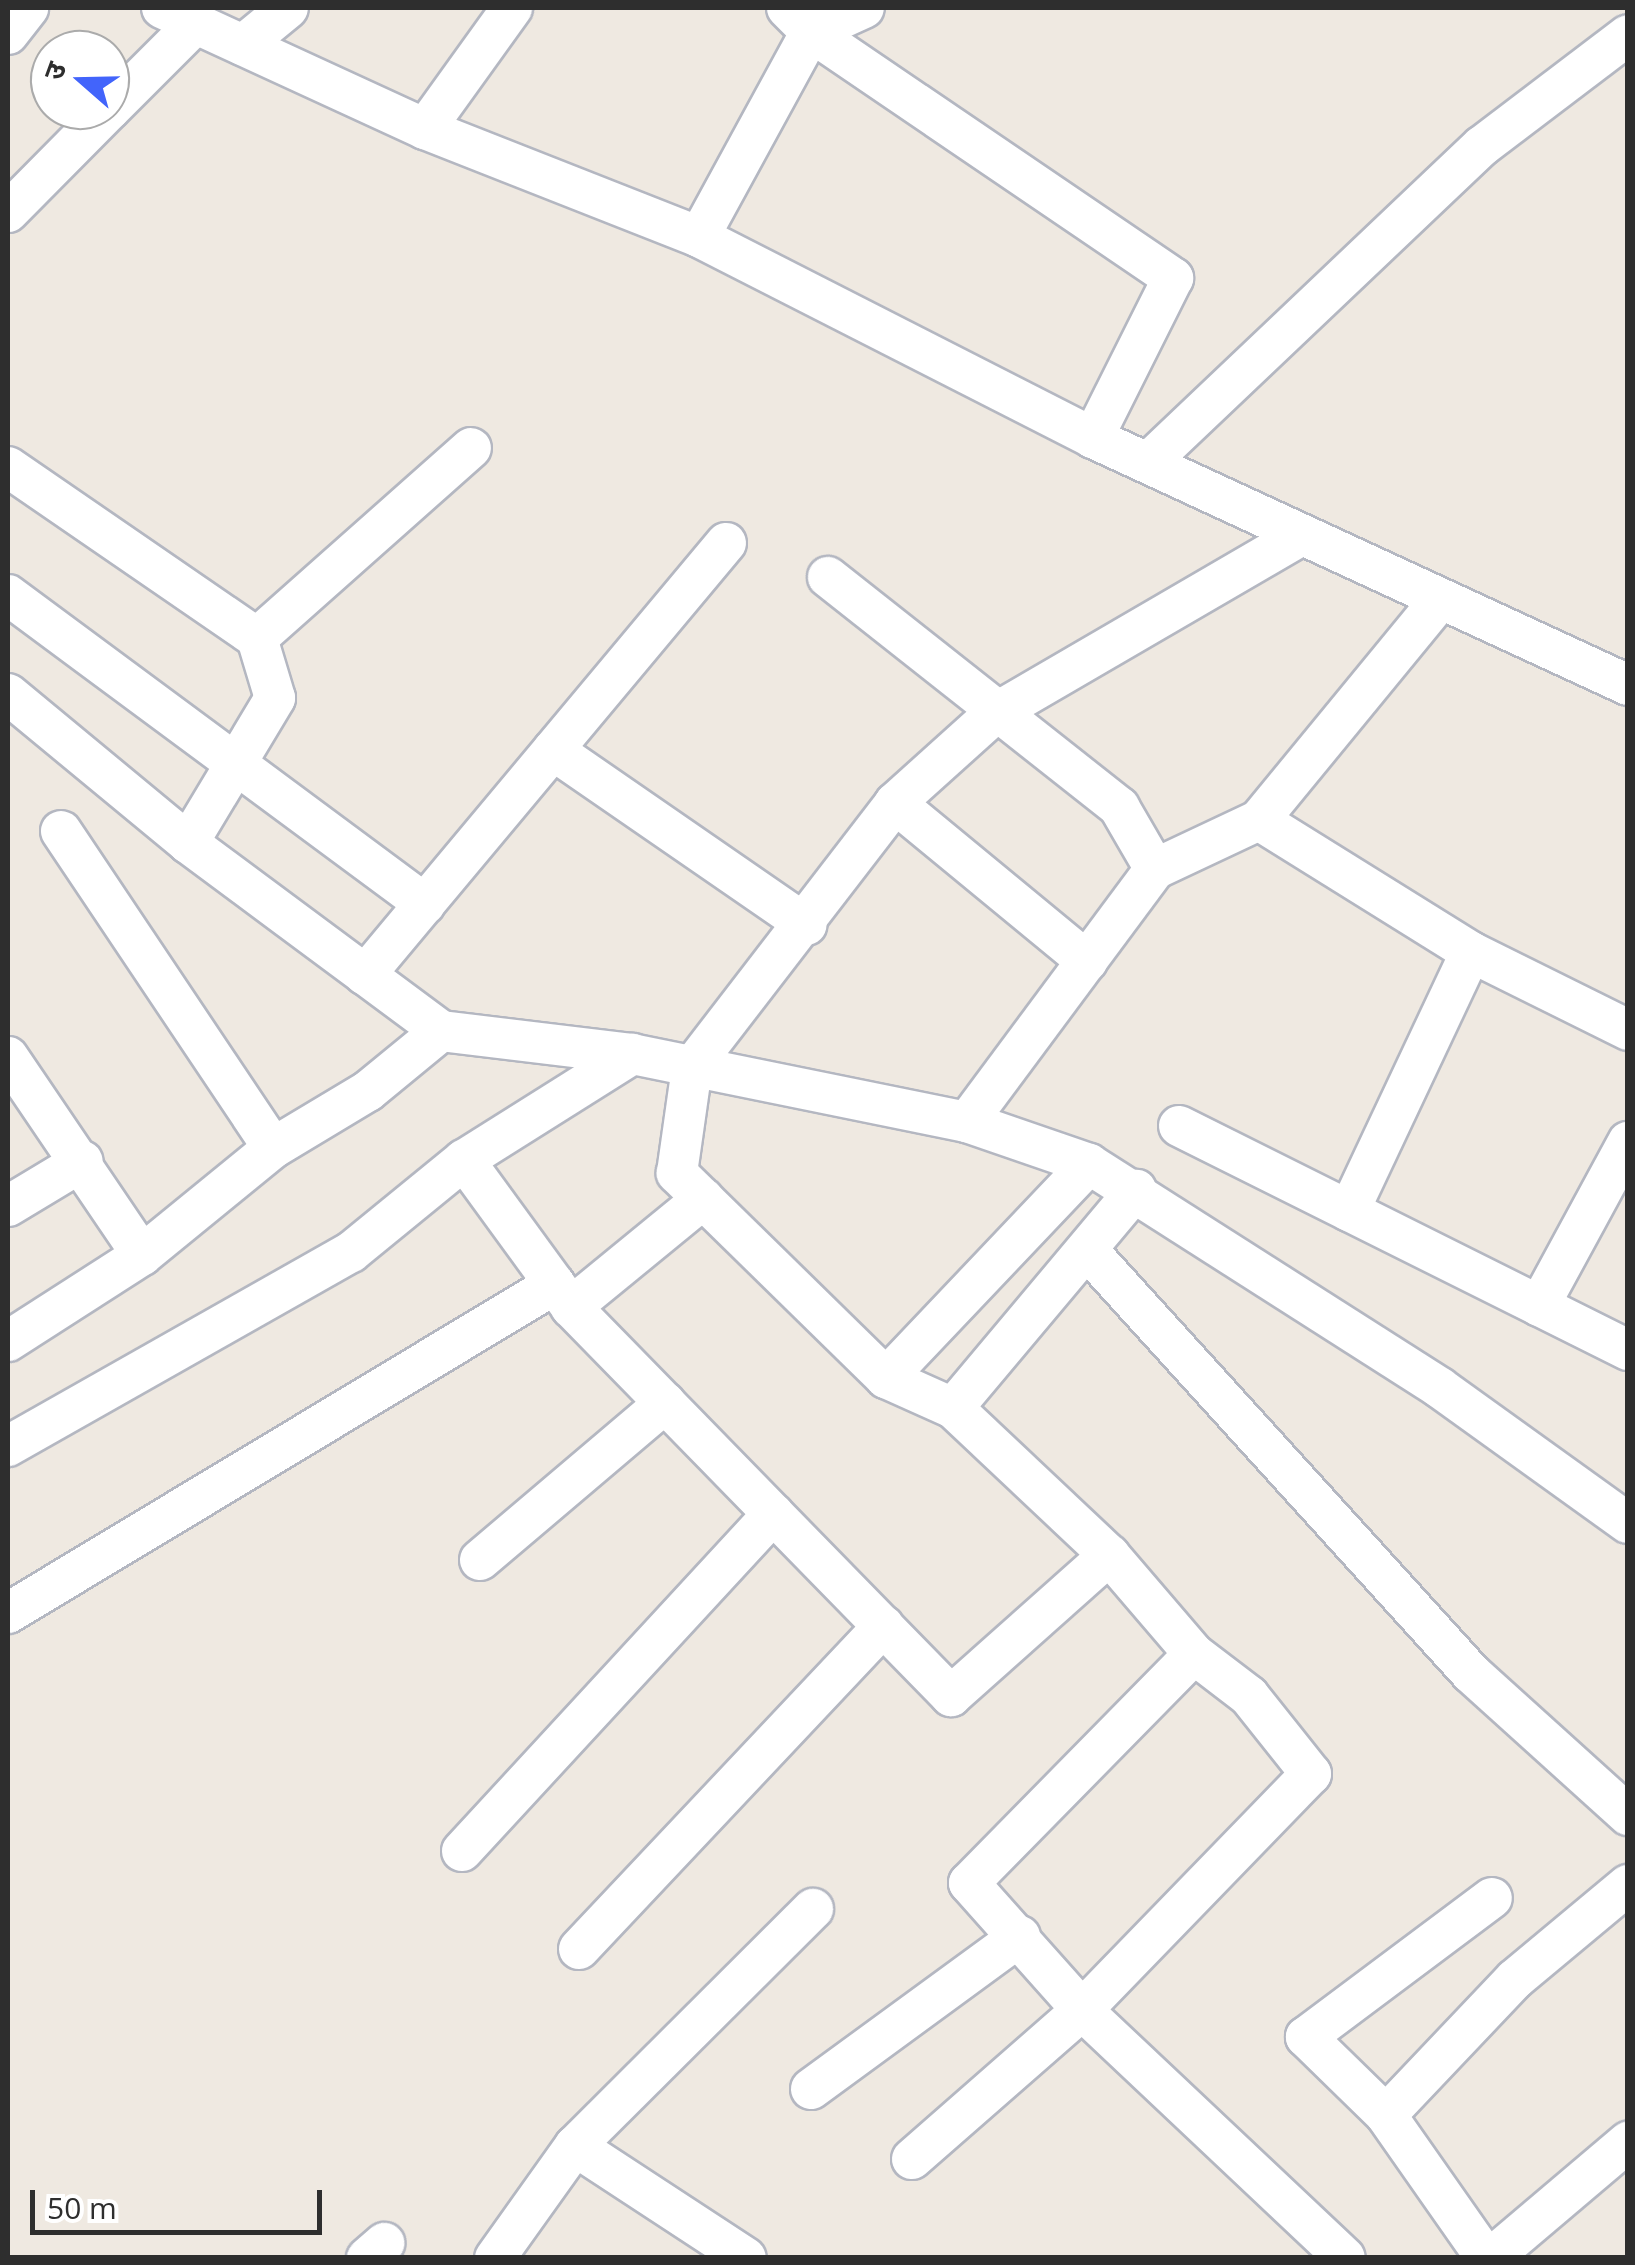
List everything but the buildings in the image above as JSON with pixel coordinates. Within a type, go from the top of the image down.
[{"type":"street","points":[[8,34],[28,8]]},
{"type":"street","points":[[244,45],[288,8]]},
{"type":"street","points":[[425,129],[512,8]]},
{"type":"street","points":[[799,20],[864,8]]},
{"type":"street","points":[[130,82],[179,15],[425,129],[698,238],[1093,438],[1152,460],[1298,536],[1438,602],[1628,684]]},
{"type":"street","points":[[698,238],[799,20]]},
{"type":"street","points":[[799,20],[1173,278],[1093,438]]},
{"type":"street","points":[[1152,460],[1482,146],[1628,36]]},
{"type":"street","points":[[8,212],[90,130]]},
{"type":"street","points":[[257,638],[471,448]]},
{"type":"street","points":[[8,467],[257,638],[275,698],[241,763],[188,843]]},
{"type":"street","points":[[912,2160],[1082,2010],[1311,1774],[1250,1696],[1194,1654],[1110,1555],[953,1408],[886,1378],[676,1173],[692,1067],[807,925],[896,803],[994,714],[1298,536]]},
{"type":"street","points":[[365,975],[726,542]]},
{"type":"street","points":[[828,577],[994,714],[1118,807],[1155,870]]},
{"type":"street","points":[[8,595],[241,763],[425,904]]},
{"type":"street","points":[[966,1122],[1155,870],[1260,820],[1438,602]]},
{"type":"street","points":[[8,694],[188,843],[442,1031],[632,1054],[966,1122],[1090,1164],[1440,1388],[1628,1523]]},
{"type":"street","points":[[553,750],[807,925]]},
{"type":"street","points":[[896,803],[1087,961]]},
{"type":"street","points":[[1260,820],[1471,952],[1628,1030]]},
{"type":"street","points":[[61,832],[273,1148]]},
{"type":"street","points":[[1350,1211],[1471,952]]},
{"type":"street","points":[[8,1341],[142,1255],[273,1148],[368,1090],[442,1031]]},
{"type":"street","points":[[8,1446],[351,1252],[464,1160],[632,1054]]},
{"type":"street","points":[[8,1057],[83,1161],[142,1255]]},
{"type":"street","points":[[1180,1126],[1628,1350]]},
{"type":"street","points":[[1539,1306],[1628,1142]]},
{"type":"street","points":[[464,1160],[563,1295],[951,1696],[1110,1555]]},
{"type":"street","points":[[8,1206],[83,1161]]},
{"type":"street","points":[[886,1378],[1090,1164]]},
{"type":"street","points":[[953,1408],[1089,1252],[1136,1190]]},
{"type":"street","points":[[8,1613],[563,1295],[703,1199]]},
{"type":"street","points":[[1089,1252],[1471,1673],[1628,1815]]},
{"type":"street","points":[[480,1560],[665,1403]]},
{"type":"street","points":[[462,1851],[773,1514]]},
{"type":"street","points":[[579,1950],[882,1626]]},
{"type":"street","points":[[1194,1654],[968,1883],[1020,1936],[1082,2010],[1346,2258]]},
{"type":"street","points":[[1386,2115],[1516,1979],[1628,1885]]},
{"type":"street","points":[[1492,1898],[1306,2036],[1386,2115],[1488,2258],[1628,2142]]},
{"type":"street","points":[[495,2258],[574,2146],[813,1909]]},
{"type":"street","points":[[811,2089],[1020,1936]]},
{"type":"street","points":[[574,2146],[746,2258]]}]
